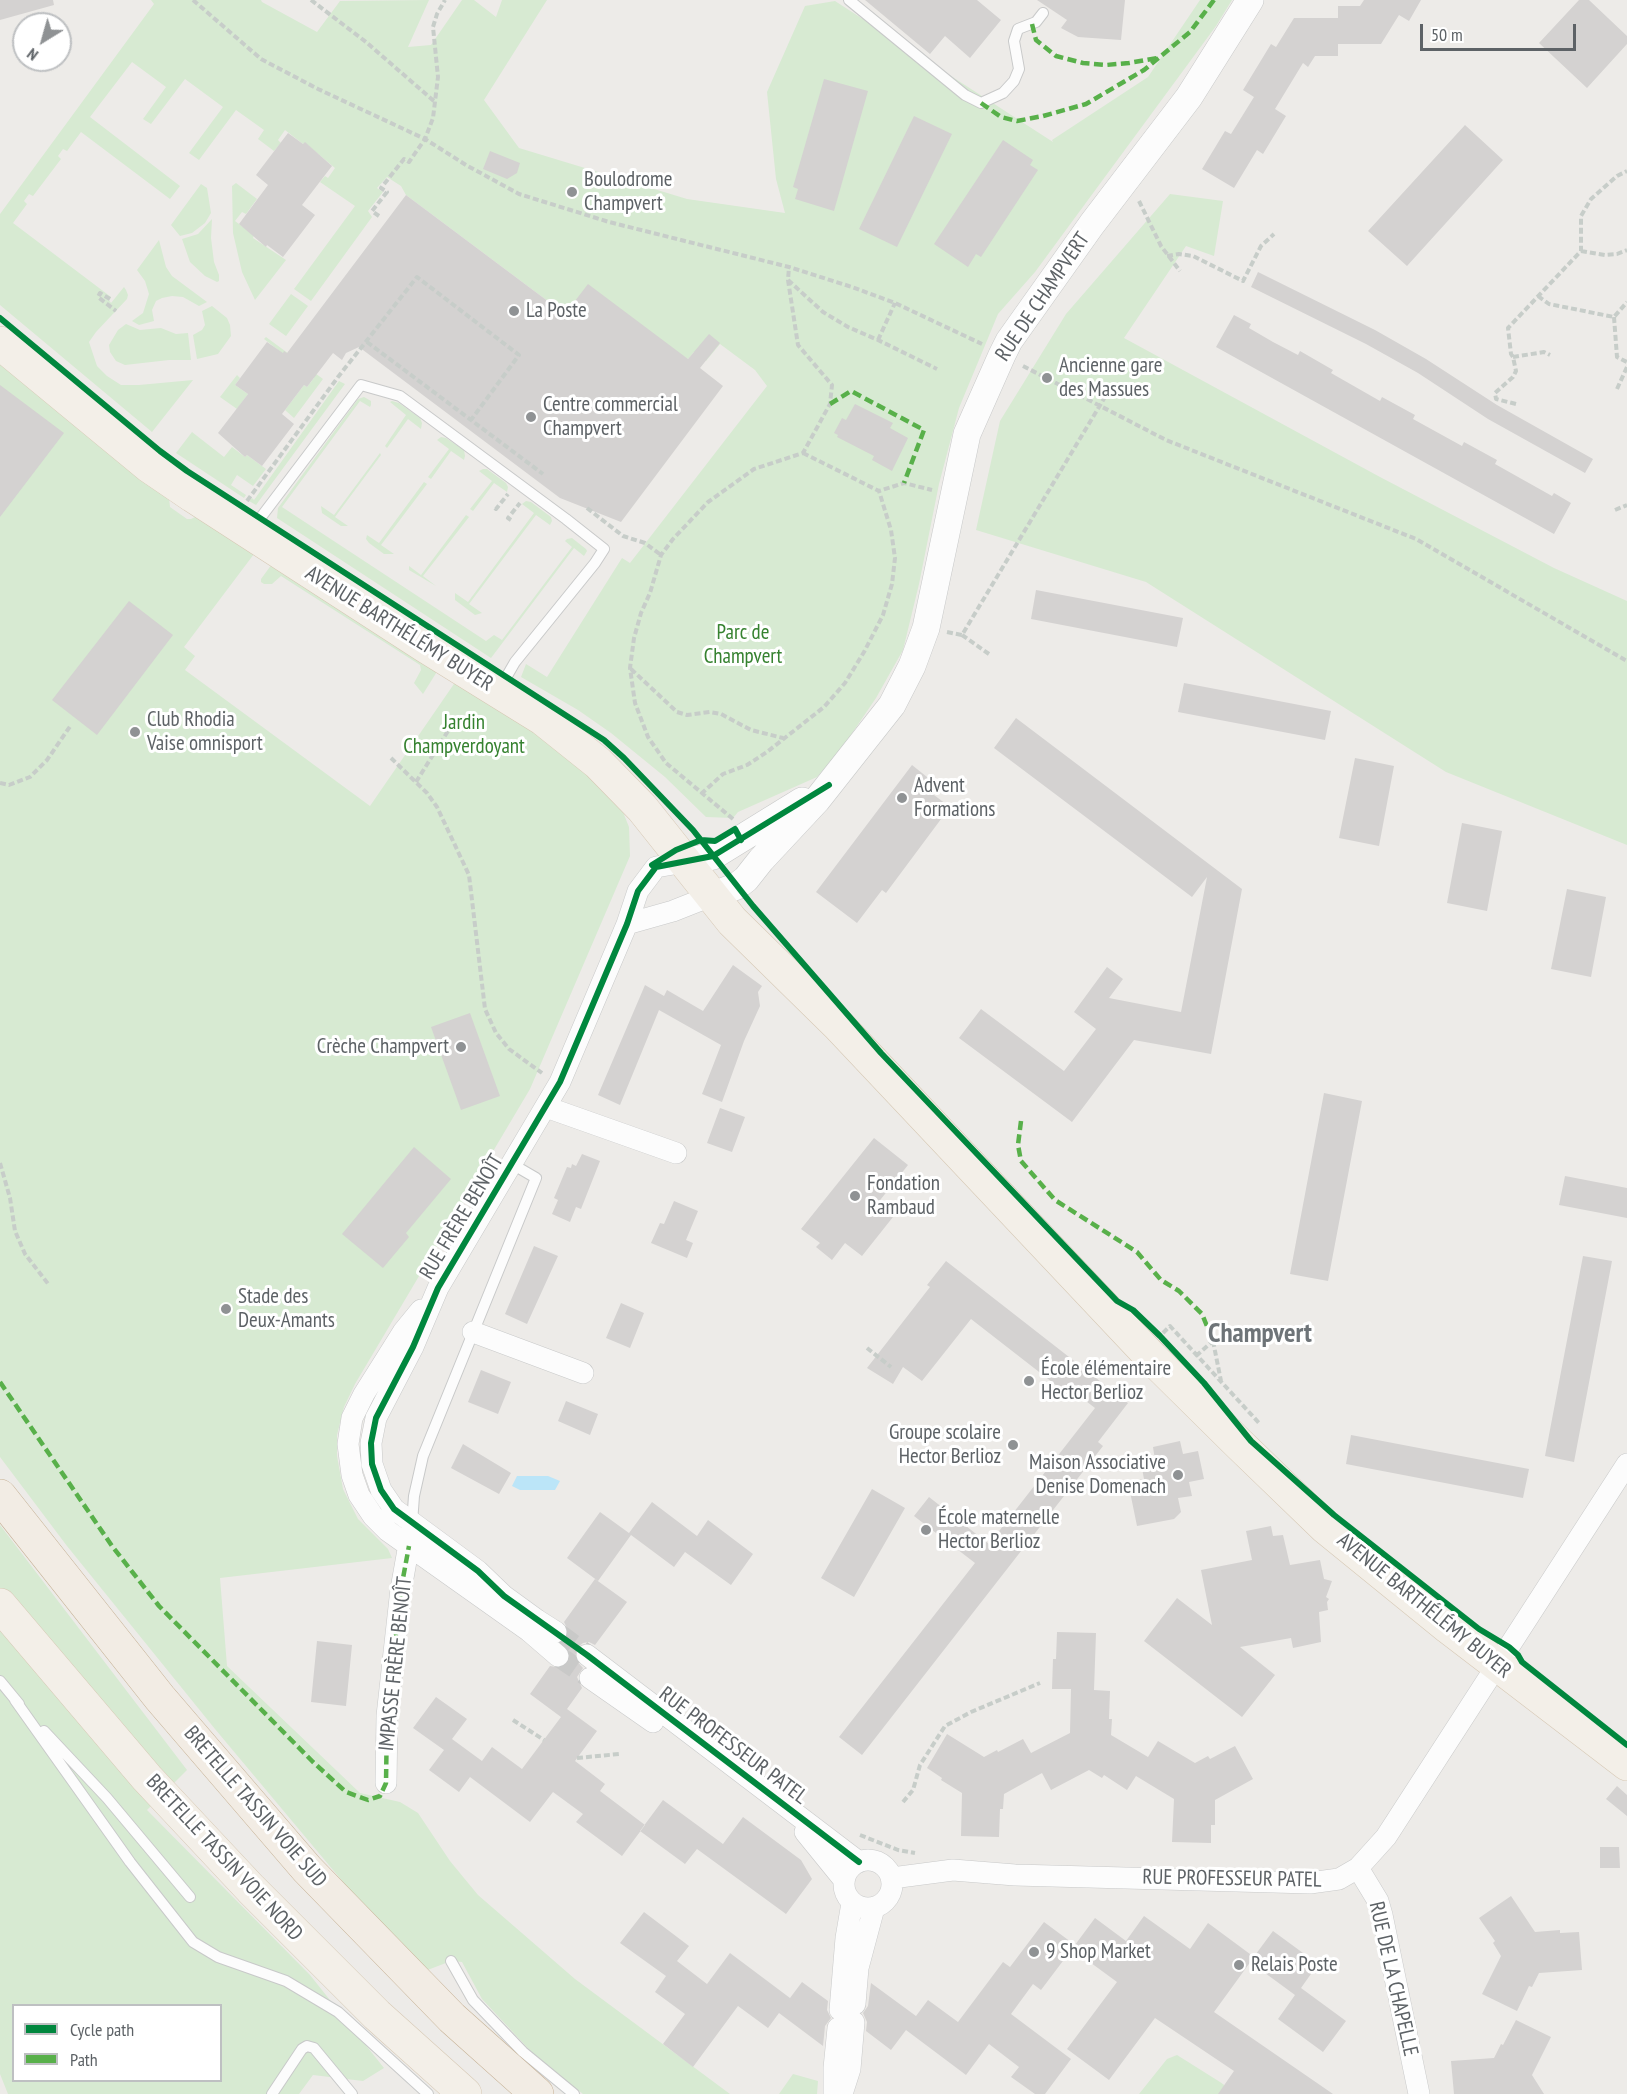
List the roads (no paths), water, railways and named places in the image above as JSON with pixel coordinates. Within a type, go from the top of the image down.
[{"type":"highway","name":"BRETELLE TASSIN VOIE SUD","points":[[0,1496],[160,1698],[299,1860],[452,2018],[537,2094]]},
{"type":"main road","name":"AVENUE BARTHÉLÉMY BUYER","points":[[0,343],[149,466],[249,534],[543,719],[598,763],[642,808],[732,921],[855,1042],[1152,1358],[1238,1443],[1325,1527],[1497,1665],[1627,1764]]},
{"type":"main road","name":"BRETELLE TASSIN VOIE NORD","points":[[0,1605],[147,1778],[251,1889],[377,2016],[465,2094]]},
{"type":"street","name":"RUE DE CHAMPVERT","points":[[711,896],[737,886],[746,879],[817,800],[892,705],[912,666],[926,628],[967,434],[1009,341],[1058,271],[1189,97],[1250,0]]},
{"type":"street","name":"RUE DE CHAMPVERT","points":[[685,862],[713,856],[829,785]]},
{"type":"street","name":"RUE FRÈRE BENOÎT","points":[[409,1546],[412,1524],[394,1509],[381,1490],[372,1464],[371,1443],[376,1418],[412,1347],[438,1288],[560,1082],[627,924],[638,891],[656,867],[685,862]]},
{"type":"street","points":[[627,924],[673,911],[711,896]]},
{"type":"street","points":[[546,1107],[676,1153]]},
{"type":"street","name":"RUE FRÈRE BENOÎT","points":[[409,1546],[380,1523],[359,1496],[352,1475],[348,1444],[352,1418],[364,1394],[403,1332],[438,1288]]},
{"type":"street","points":[[473,1332],[583,1372]]},
{"type":"street","name":"RUE PROFESSEUR PATEL","points":[[892,1878],[953,1870],[1015,1875],[1310,1882],[1338,1879],[1358,1868],[1386,1837],[1627,1464]]},
{"type":"street","points":[[412,1524],[478,1571],[504,1596],[528,1614],[556,1632]]},
{"type":"street","points":[[409,1546],[529,1631],[558,1656]]},
{"type":"street","name":"IMPASSE FRÈRE BENOÎT","points":[[386,1783],[387,1716],[401,1588],[409,1546]]},
{"type":"street","name":"RUE PROFESSEUR PATEL","points":[[587,1655],[859,1862]]},
{"type":"street","name":"RUE PROFESSEUR PATEL","points":[[590,1678],[791,1821],[807,1835],[844,1880]]},
{"type":"street","points":[[875,1861],[888,1870],[892,1878],[891,1893],[881,1905],[874,1908],[866,1909],[852,1903],[847,1896],[844,1880],[847,1872],[859,1862],[875,1861]]},
{"type":"street","name":"RUE DE LA CHAPELLE","points":[[1358,1868],[1378,1901],[1382,1915],[1419,2094]]},
{"type":"street","points":[[842,2094],[850,2069],[846,1938],[852,1903]]},
{"type":"street","points":[[834,2094],[834,2068],[874,1908]]},
{"type":"lane","points":[[849,0],[964,95],[981,103],[1003,93],[1014,81],[1019,69],[1014,41],[1018,29],[1036,22],[1043,13]]},
{"type":"lane","points":[[249,534],[361,385],[399,396],[604,549],[515,662],[499,691]]},
{"type":"lane","name":"RUE FRÈRE BENOÎT","points":[[412,1524],[414,1496],[423,1456],[536,1178],[512,1164]]},
{"type":"lane","points":[[0,1681],[130,1862],[193,1942],[218,1957],[286,1982],[338,2012],[428,2094]]},
{"type":"lane","points":[[15,1700],[107,1798],[190,1897]]},
{"type":"lane","points":[[451,1961],[472,2000],[523,2052],[574,2094]]},
{"type":"lane","points":[[272,2094],[302,2049],[307,2046],[314,2048],[352,2094]]},
{"type":"water","points":[[517,1476],[548,1476],[560,1481],[555,1490],[520,1490],[512,1486]]},
{"type":"tunnel","points":[[556,1632],[587,1655]]},
{"type":"tunnel","points":[[558,1656],[590,1678]]},
{"type":"place","name":"Boulodrome Champvert","points":[[572,192]]},
{"type":"place","name":"La Poste","points":[[514,311]]},
{"type":"place","name":"Ancienne gare des Massues","points":[[1047,378]]},
{"type":"place","name":"Centre commercial Champvert","points":[[531,417]]},
{"type":"place","name":"Club Rhodia Vaise omnisport","points":[[135,732]]},
{"type":"place","name":"Advent Formations","points":[[902,798]]},
{"type":"place","name":"Crèche Champvert","points":[[461,1047]]},
{"type":"place","name":"Fondation Rambaud","points":[[855,1196]]},
{"type":"place","name":"Stade des Deux-Amants","points":[[226,1309]]},
{"type":"place","name":"École élémentaire Hector Berlioz","points":[[1029,1381]]},
{"type":"place","name":"Groupe scolaire Hector Berlioz","points":[[1013,1445]]},
{"type":"place","name":"Maison Associative Denise Domenach","points":[[1178,1475]]},
{"type":"place","name":"École maternelle Hector Berlioz","points":[[926,1530]]},
{"type":"place","name":"9 Shop Market","points":[[1034,1952]]},
{"type":"place","name":"Relais Poste","points":[[1239,1965]]},
{"type":"district","name":"Champvert","points":[[1260,1334]]},
{"type":"park label","name":"Parc de Champvert","points":[[743,645]]},
{"type":"park label","name":"Jardin Champverdoyant","points":[[464,735]]}]
